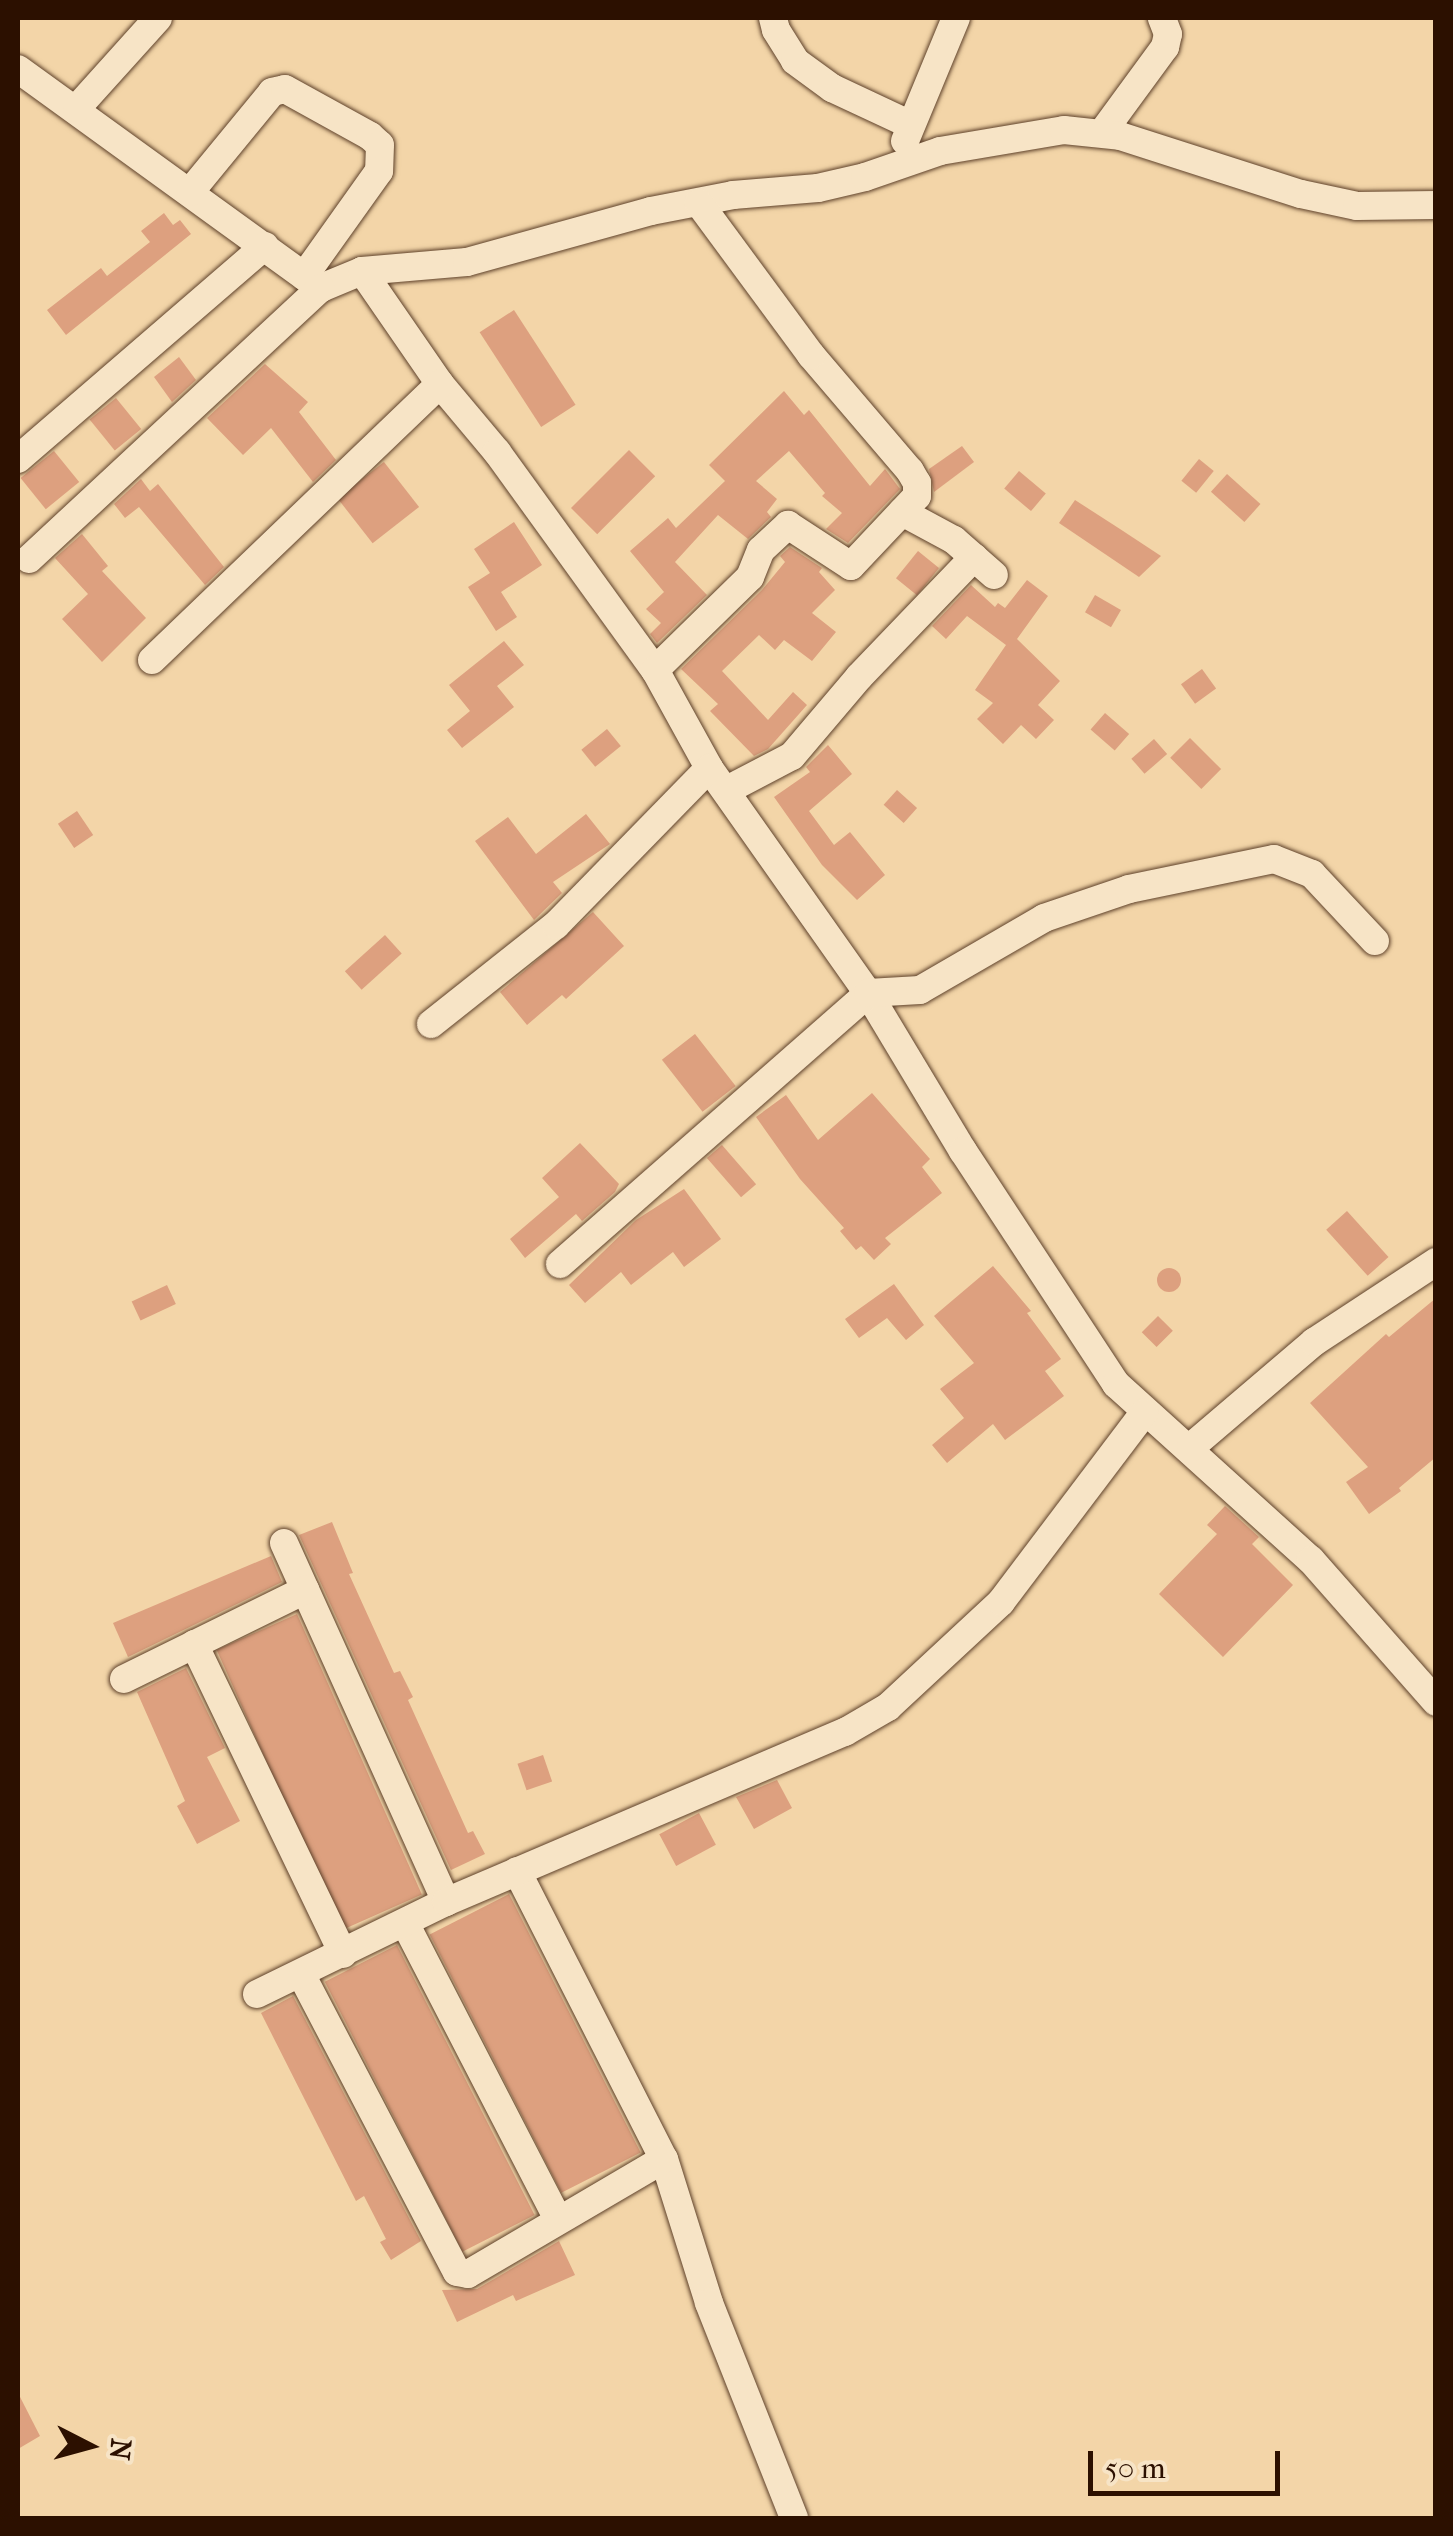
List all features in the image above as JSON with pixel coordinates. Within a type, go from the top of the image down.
[{"type":"street","points":[[77,108],[158,18]]},
{"type":"street","points":[[774,18],[776,30],[794,60],[832,88],[912,126]]},
{"type":"street","points":[[893,168],[956,18]]},
{"type":"street","points":[[1102,132],[1165,48],[1168,34],[1162,18]]},
{"type":"street","points":[[18,69],[313,282],[362,271],[466,262],[651,211],[734,195],[818,188],[893,168],[940,150],[1064,130],[1102,132],[1301,194],[1357,206],[1436,205]]},
{"type":"street","points":[[30,558],[313,282],[379,171],[380,145],[285,90],[272,92],[190,192]]},
{"type":"street","points":[[655,670],[750,577],[760,550],[788,525],[851,566],[917,496],[918,483],[910,470],[811,355],[699,203]]},
{"type":"street","points":[[18,459],[264,246]]},
{"type":"street","points":[[362,271],[440,384],[497,452],[655,670],[718,779],[868,993],[1085,1342],[1144,1413],[1191,1447],[1311,1560],[1436,1702]]},
{"type":"street","points":[[152,660],[440,384]]},
{"type":"street","points":[[431,1024],[556,925],[718,779],[792,756],[858,677],[984,566],[954,540],[902,512]]},
{"type":"street","points":[[560,1264],[868,993],[920,990],[1044,918],[1129,888],[1274,859],[1312,874],[1376,941]]},
{"type":"street","points":[[1191,1447],[1314,1342],[1436,1262]]},
{"type":"street","points":[[257,1994],[446,1902],[845,1732],[888,1706],[1001,1602],[1144,1413]]},
{"type":"street","points":[[284,1543],[446,1902]]},
{"type":"street","points":[[124,1679],[305,1590]]},
{"type":"street","points":[[194,1644],[343,1954]]},
{"type":"street","points":[[517,1872],[664,2159],[709,2303],[794,2518]]},
{"type":"street","points":[[404,1924],[558,2220]]},
{"type":"street","points":[[301,1974],[457,2272],[468,2274],[664,2159]]},
{"type":"building","points":[[164,213],[173,225],[180,220],[191,234],[66,335],[47,310],[101,268],[107,276],[150,242],[141,231]]},
{"type":"building","points":[[514,310],[576,405],[541,427],[480,332]]},
{"type":"building","points":[[179,357],[196,380],[172,402],[154,377]]},
{"type":"building","points":[[265,364],[308,402],[299,412],[336,460],[313,482],[271,428],[243,455],[207,418]]},
{"type":"building","points":[[784,391],[804,415],[809,410],[870,486],[885,469],[900,489],[848,543],[826,529],[842,513],[822,496],[825,493],[789,451],[756,481],[777,499],[767,512],[771,517],[748,539],[718,515],[675,562],[707,595],[657,643],[650,634],[661,623],[646,609],[664,592],[630,551],[668,518],[676,528],[725,481],[709,465]]},
{"type":"building","points":[[116,398],[141,429],[115,450],[90,419]]},
{"type":"building","points":[[962,446],[974,462],[934,492],[929,469]]},
{"type":"building","points":[[629,450],[655,476],[597,534],[571,508]]},
{"type":"building","points":[[54,451],[79,482],[46,509],[21,478]]},
{"type":"building","points":[[1199,459],[1214,471],[1196,493],[1181,481]]},
{"type":"building","points":[[384,462],[419,507],[373,543],[338,498]]},
{"type":"building","points":[[1019,471],[1046,493],[1031,511],[1004,489]]},
{"type":"building","points":[[1227,474],[1260,504],[1244,522],[1211,492]]},
{"type":"building","points":[[141,479],[150,491],[158,484],[224,567],[205,585],[139,507],[125,518],[114,504]]},
{"type":"building","points":[[1075,500],[1161,556],[1139,577],[1059,523]]},
{"type":"building","points":[[514,522],[542,565],[501,592],[517,617],[496,631],[468,587],[490,573],[474,549]]},
{"type":"building","points":[[82,534],[108,566],[102,571],[146,618],[102,662],[62,619],[88,594],[55,558]]},
{"type":"building","points":[[790,547],[822,568],[819,572],[835,590],[812,613],[836,632],[812,661],[784,640],[775,650],[759,635],[722,671],[768,720],[793,692],[807,705],[768,749],[754,756],[710,711],[718,704],[681,669],[762,590],[785,562],[780,556]]},
{"type":"building","points":[[918,551],[939,568],[917,595],[896,578]]},
{"type":"building","points":[[1027,580],[1048,596],[1017,639],[1060,681],[1038,705],[1054,720],[1036,739],[1021,725],[1003,744],[977,719],[993,703],[975,690],[1006,645],[967,616],[946,639],[932,626],[971,585],[995,607],[998,603],[1005,608]]},
{"type":"building","points":[[1095,595],[1121,610],[1111,627],[1085,612]]},
{"type":"building","points":[[504,641],[524,665],[497,686],[514,707],[462,748],[447,730],[470,711],[449,685]]},
{"type":"building","points":[[1202,669],[1216,688],[1195,704],[1181,684]]},
{"type":"building","points":[[1105,713],[1129,734],[1115,751],[1091,730]]},
{"type":"building","points":[[607,729],[621,746],[595,767],[581,750]]},
{"type":"building","points":[[1190,738],[1221,769],[1201,789],[1170,758]]},
{"type":"building","points":[[1154,739],[1167,754],[1144,774],[1131,759]]},
{"type":"building","points":[[828,745],[852,774],[809,811],[834,845],[850,832],[885,875],[857,900],[822,865],[774,797],[810,772],[806,767]]},
{"type":"building","points":[[897,790],[917,808],[904,823],[884,805]]},
{"type":"building","points":[[77,811],[93,835],[74,848],[58,824]]},
{"type":"building","points":[[586,814],[610,844],[553,882],[562,893],[534,920],[475,841],[508,817],[536,854]]},
{"type":"building","points":[[593,912],[624,946],[566,999],[562,995],[527,1025],[500,992]]},
{"type":"building","points":[[385,935],[402,954],[362,990],[345,971]]},
{"type":"building","points":[[695,1034],[736,1086],[703,1112],[662,1060]]},
{"type":"building","points":[[872,1093],[930,1159],[922,1167],[942,1193],[885,1238],[891,1244],[874,1260],[861,1246],[856,1250],[840,1231],[844,1228],[800,1179],[756,1117],[786,1095],[818,1140]]},
{"type":"building","points":[[580,1143],[619,1184],[582,1221],[576,1214],[525,1258],[510,1239],[559,1197],[542,1178]]},
{"type":"building","points":[[722,1145],[756,1184],[741,1197],[707,1158]]},
{"type":"building","points":[[684,1189],[721,1239],[684,1267],[673,1252],[631,1285],[621,1272],[585,1303],[569,1285],[636,1220]]},
{"type":"building","points":[[1347,1211],[1388,1257],[1368,1276],[1326,1230]]},
{"type":"building","points":[[993,1266],[1031,1311],[1027,1313],[1061,1359],[1045,1371],[1064,1396],[1005,1440],[993,1424],[947,1463],[932,1445],[964,1418],[940,1389],[974,1363],[934,1316]]},
{"type":"building","points":[[1164,1268],[1174,1268],[1181,1280],[1174,1292],[1164,1292],[1157,1285],[1157,1275]]},
{"type":"building","points":[[894,1284],[924,1325],[906,1340],[887,1318],[859,1338],[845,1319]]},
{"type":"building","points":[[167,1285],[176,1304],[141,1321],[132,1301]]},
{"type":"building","points":[[1436,1298],[1436,1457],[1399,1488],[1401,1491],[1369,1514],[1346,1482],[1368,1467],[1310,1403],[1386,1334],[1389,1337]]},
{"type":"building","points":[[1158,1316],[1173,1331],[1157,1347],[1142,1332]]},
{"type":"building","points":[[1225,1506],[1259,1537],[1252,1544],[1293,1585],[1223,1657],[1159,1594],[1217,1534],[1207,1525]]},
{"type":"building","points":[[332,1522],[353,1573],[349,1574],[394,1673],[400,1671],[413,1697],[408,1700],[468,1833],[473,1831],[485,1854],[451,1870],[299,1535]]},
{"type":"building","points":[[271,1556],[282,1582],[128,1657],[113,1623]]},
{"type":"building","points":[[297,1614],[422,1894],[341,1930],[217,1650]]},
{"type":"building","points":[[186,1668],[225,1748],[207,1757],[240,1821],[197,1844],[177,1806],[185,1801],[137,1692]]},
{"type":"building","points":[[543,1755],[552,1781],[527,1790],[517,1764]]},
{"type":"building","points":[[777,1780],[792,1808],[754,1829],[736,1797]]},
{"type":"building","points":[[699,1813],[716,1845],[676,1866],[659,1834]]},
{"type":"building","points":[[509,1894],[641,2152],[561,2193],[430,1934]]},
{"type":"building","points":[[397,1945],[535,2215],[462,2252],[325,1982]]},
{"type":"building","points":[[293,1996],[421,2241],[391,2260],[380,2242],[386,2239],[364,2196],[356,2201],[261,2013]]},
{"type":"building","points":[[559,2241],[575,2275],[516,2301],[513,2295],[457,2322],[442,2290],[477,2289]]},
{"type":"building","points":[[18,2393],[40,2436],[18,2449]]}]
